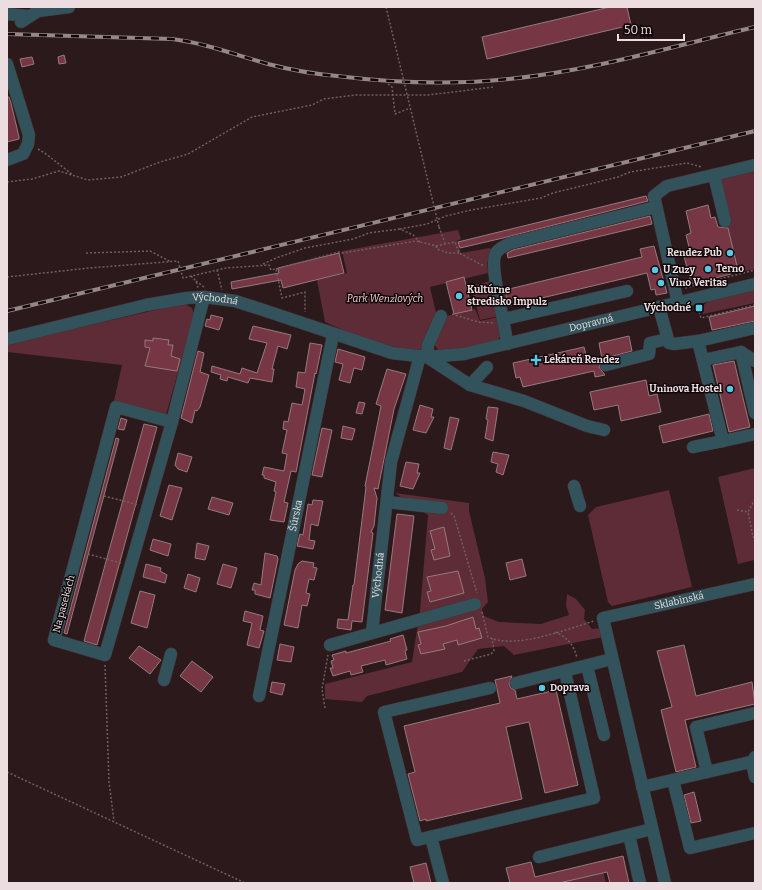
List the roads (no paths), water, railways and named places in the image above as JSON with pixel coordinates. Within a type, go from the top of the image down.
[{"type":"street","points":[[7,14],[24,19],[38,11],[69,7]]},
{"type":"street","points":[[7,64],[29,135],[26,149],[23,154],[7,160]]},
{"type":"street","points":[[677,298],[654,196],[661,189],[667,186],[755,165]]},
{"type":"street","points":[[714,175],[725,221]]},
{"type":"street","points":[[507,344],[504,321],[493,269],[493,260],[496,251],[511,243],[656,207]]},
{"type":"street","name":"Dopravná","points":[[424,357],[464,354],[659,307],[677,298],[755,284]]},
{"type":"street","points":[[504,321],[627,291]]},
{"type":"street","points":[[172,422],[202,297]]},
{"type":"street","name":"Východná","points":[[7,339],[146,305],[202,297],[222,299],[254,307],[392,353],[424,357],[470,385],[524,401],[587,426],[604,430]]},
{"type":"street","points":[[659,307],[669,343],[674,344],[698,341],[755,328]]},
{"type":"street","points":[[424,357],[428,345],[446,315]]},
{"type":"street","name":"Šúrska","points":[[259,696],[333,334]]},
{"type":"street","points":[[606,365],[649,354],[650,343],[667,339]]},
{"type":"street","points":[[698,341],[703,360],[707,398],[723,441]]},
{"type":"street","points":[[703,360],[741,352],[755,362]]},
{"type":"street","points":[[741,352],[755,412]]},
{"type":"street","name":"Východná","points":[[372,632],[391,462],[424,357]]},
{"type":"street","points":[[470,385],[487,368]]},
{"type":"street","name":"Na pasekách","points":[[116,407],[172,422],[105,655],[54,640],[116,407]]},
{"type":"street","points":[[693,448],[755,434]]},
{"type":"street","points":[[574,486],[580,506]]},
{"type":"street","points":[[387,502],[442,508]]},
{"type":"street","name":"Sklabinská","points":[[612,659],[603,618],[755,584]]},
{"type":"street","points":[[330,645],[477,603]]},
{"type":"street","points":[[164,680],[171,654]]},
{"type":"street","points":[[516,683],[612,659],[665,883]]},
{"type":"street","points":[[583,667],[604,735]]},
{"type":"street","points":[[490,688],[384,712],[417,840],[594,798],[564,672]]},
{"type":"street","points":[[707,772],[696,727],[755,713]]},
{"type":"street","points":[[642,787],[754,760],[755,776]]},
{"type":"street","points":[[673,780],[690,848],[755,834]]},
{"type":"street","points":[[539,857],[652,830]]},
{"type":"street","points":[[629,835],[640,883]]},
{"type":"street","points":[[431,836],[443,883]]},
{"type":"railway","points":[[7,34],[172,39],[208,46],[268,64],[311,73],[380,80],[445,83],[509,79],[571,70],[633,57],[755,27]]},
{"type":"railway","points":[[7,311],[755,131]]},
{"type":"place","name":"Rendez Pub","points":[[730,253]]},
{"type":"place","name":"Terno","points":[[708,269]]},
{"type":"place","name":"U Zuzy","points":[[655,270]]},
{"type":"place","name":"Vino Veritas","points":[[661,283]]},
{"type":"place","name":"Kultúrne stredisko Impulz","points":[[459,296]]},
{"type":"place","name":"Východné","points":[[699,308]]},
{"type":"place","name":"Lekáreň Rendez","points":[[536,360]]},
{"type":"place","name":"Uninova Hostel","points":[[730,389]]},
{"type":"place","name":"Doprava","points":[[542,688]]},
{"type":"park label","name":"Park Wenzlových","points":[[385,299]]}]
